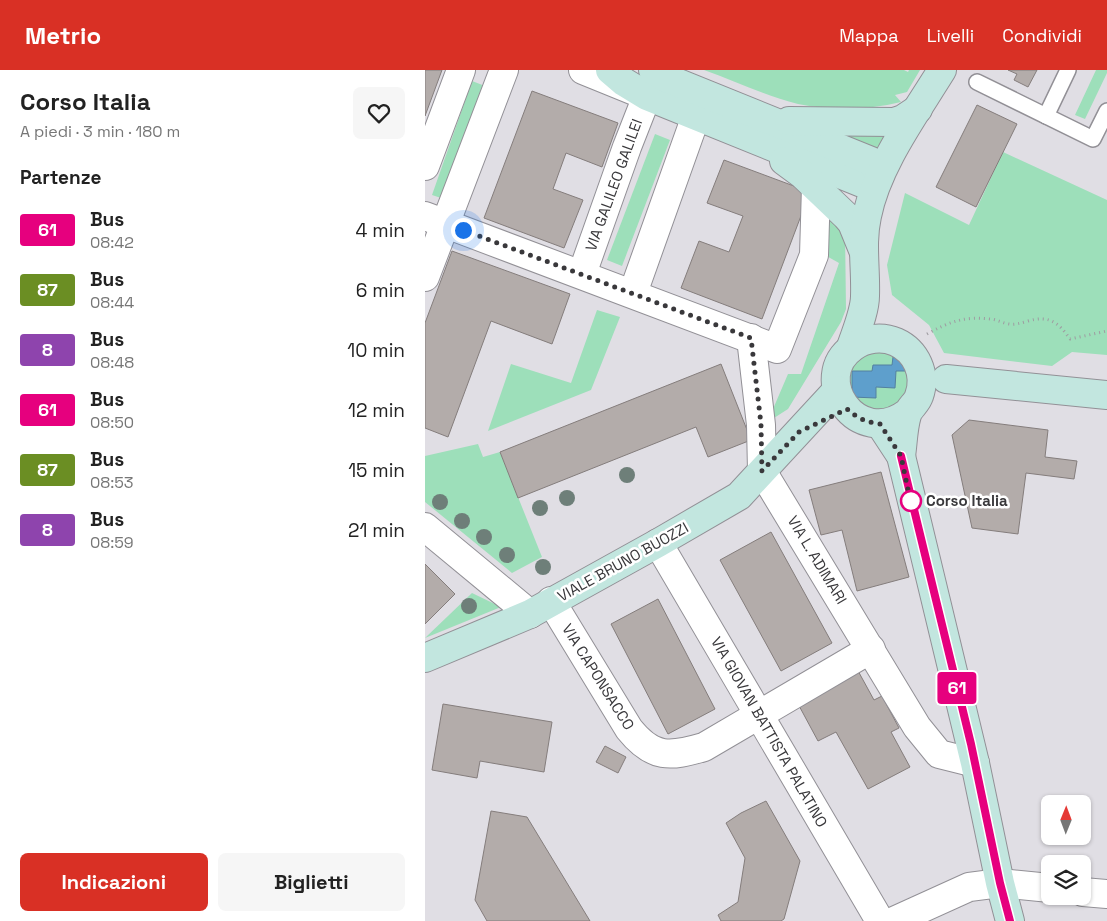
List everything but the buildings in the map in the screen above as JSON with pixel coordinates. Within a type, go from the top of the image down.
[{"type":"street","points":[[425,166],[461,70]]},
{"type":"street","points":[[425,277],[435,220],[504,70]]},
{"type":"street","points":[[583,70],[650,83],[696,116],[756,128],[871,161],[879,177]]},
{"type":"street","points":[[610,70],[624,82],[650,83],[666,78],[756,128],[852,223],[863,250]]},
{"type":"street","points":[[851,348],[865,298],[863,250],[871,199],[879,177],[942,70]]},
{"type":"street","name":"VIA GALILEO GALILEI","points":[[581,274],[650,83]]},
{"type":"street","points":[[756,128],[794,122],[884,122],[903,119],[918,109]]},
{"type":"street","points":[[633,293],[696,116]]},
{"type":"street","points":[[435,220],[633,293],[777,349],[814,254],[816,187]]},
{"type":"street","points":[[865,298],[890,339]]},
{"type":"street","points":[[751,338],[761,424],[762,471]]},
{"type":"street","points":[[919,344],[903,345],[890,339],[877,338],[863,341],[851,348],[843,356],[836,378],[842,400],[856,417],[880,424],[895,421],[946,379],[1107,395]]},
{"type":"street","points":[[919,344],[946,379]]},
{"type":"street","points":[[901,456],[912,407],[921,386],[919,344]]},
{"type":"street","name":"VIALE BRUNO BUOZZI","points":[[425,658],[541,608],[659,543],[739,496],[799,432],[842,400]]},
{"type":"street","points":[[880,424],[901,456],[975,763],[1000,883],[1010,921]]},
{"type":"street","name":"VIA L. ADIMARI","points":[[762,471],[917,727],[939,754],[975,763]]},
{"type":"street","name":"VIA CAPONSACCO","points":[[425,527],[541,608],[629,729],[649,749],[663,754],[679,754],[704,747],[759,716]]},
{"type":"street","name":"VIA GIOVAN BATTISTA PALATINO","points":[[659,543],[880,921]]},
{"type":"street","points":[[759,716],[871,649]]},
{"type":"street","points":[[894,921],[969,887],[1000,883],[1041,887]]},
{"type":"street","points":[[1091,893],[1107,894]]},
{"type":"lane","points":[[1046,116],[1069,70]]},
{"type":"lane","points":[[977,82],[1093,139],[1107,111]]},
{"type":"path","points":[[919,344],[947,323],[968,318],[992,319],[1009,324],[1045,318],[1060,326],[1070,339],[1107,331]]},
{"type":"green space","points":[[704,70],[904,70],[908,72],[909,70],[920,70],[907,92],[895,95],[901,102],[876,107],[849,109],[823,108],[786,101]]},
{"type":"green space","points":[[1096,70],[1107,70],[1107,73],[1085,119],[1075,115]]},
{"type":"green space","points":[[472,81],[485,86],[444,199],[432,195]]},
{"type":"green space","points":[[889,130],[873,154],[820,132]]},
{"type":"green space","points":[[655,134],[670,140],[622,266],[607,260]]},
{"type":"green space","points":[[1003,152],[1107,200],[1107,355],[1072,352],[1052,366],[944,353],[929,325],[892,295],[887,265],[905,193],[969,225]]},
{"type":"green space","points":[[826,205],[845,230],[846,309],[841,322],[788,409],[774,418],[773,409],[788,374],[801,374],[839,263],[823,254]]},
{"type":"green space","points":[[597,310],[620,317],[591,390],[488,431],[511,364],[571,383]]},
{"type":"green space","points":[[877,345],[910,361],[906,407],[861,413],[844,373],[849,363]]},
{"type":"green space","points":[[478,444],[483,457],[500,452],[542,557],[512,573],[425,502],[425,456]]},
{"type":"green space","points":[[472,593],[501,607],[425,638]]},
{"type":"water","points":[[893,357],[908,357],[907,371],[896,371],[895,388],[876,387],[876,398],[852,397],[852,371],[872,371],[873,365],[892,365]]},
{"type":"bus line","name":"61","points":[[901,456],[915,520],[931,577],[971,744],[1000,883],[1010,921]]},
{"type":"place","name":"Corso Italia","points":[[911,501]]},
{"type":"route","points":[[463,230],[751,338],[761,424],[762,471],[799,432],[847,409],[856,417],[880,424],[901,456],[911,504],[911,501]]}]
